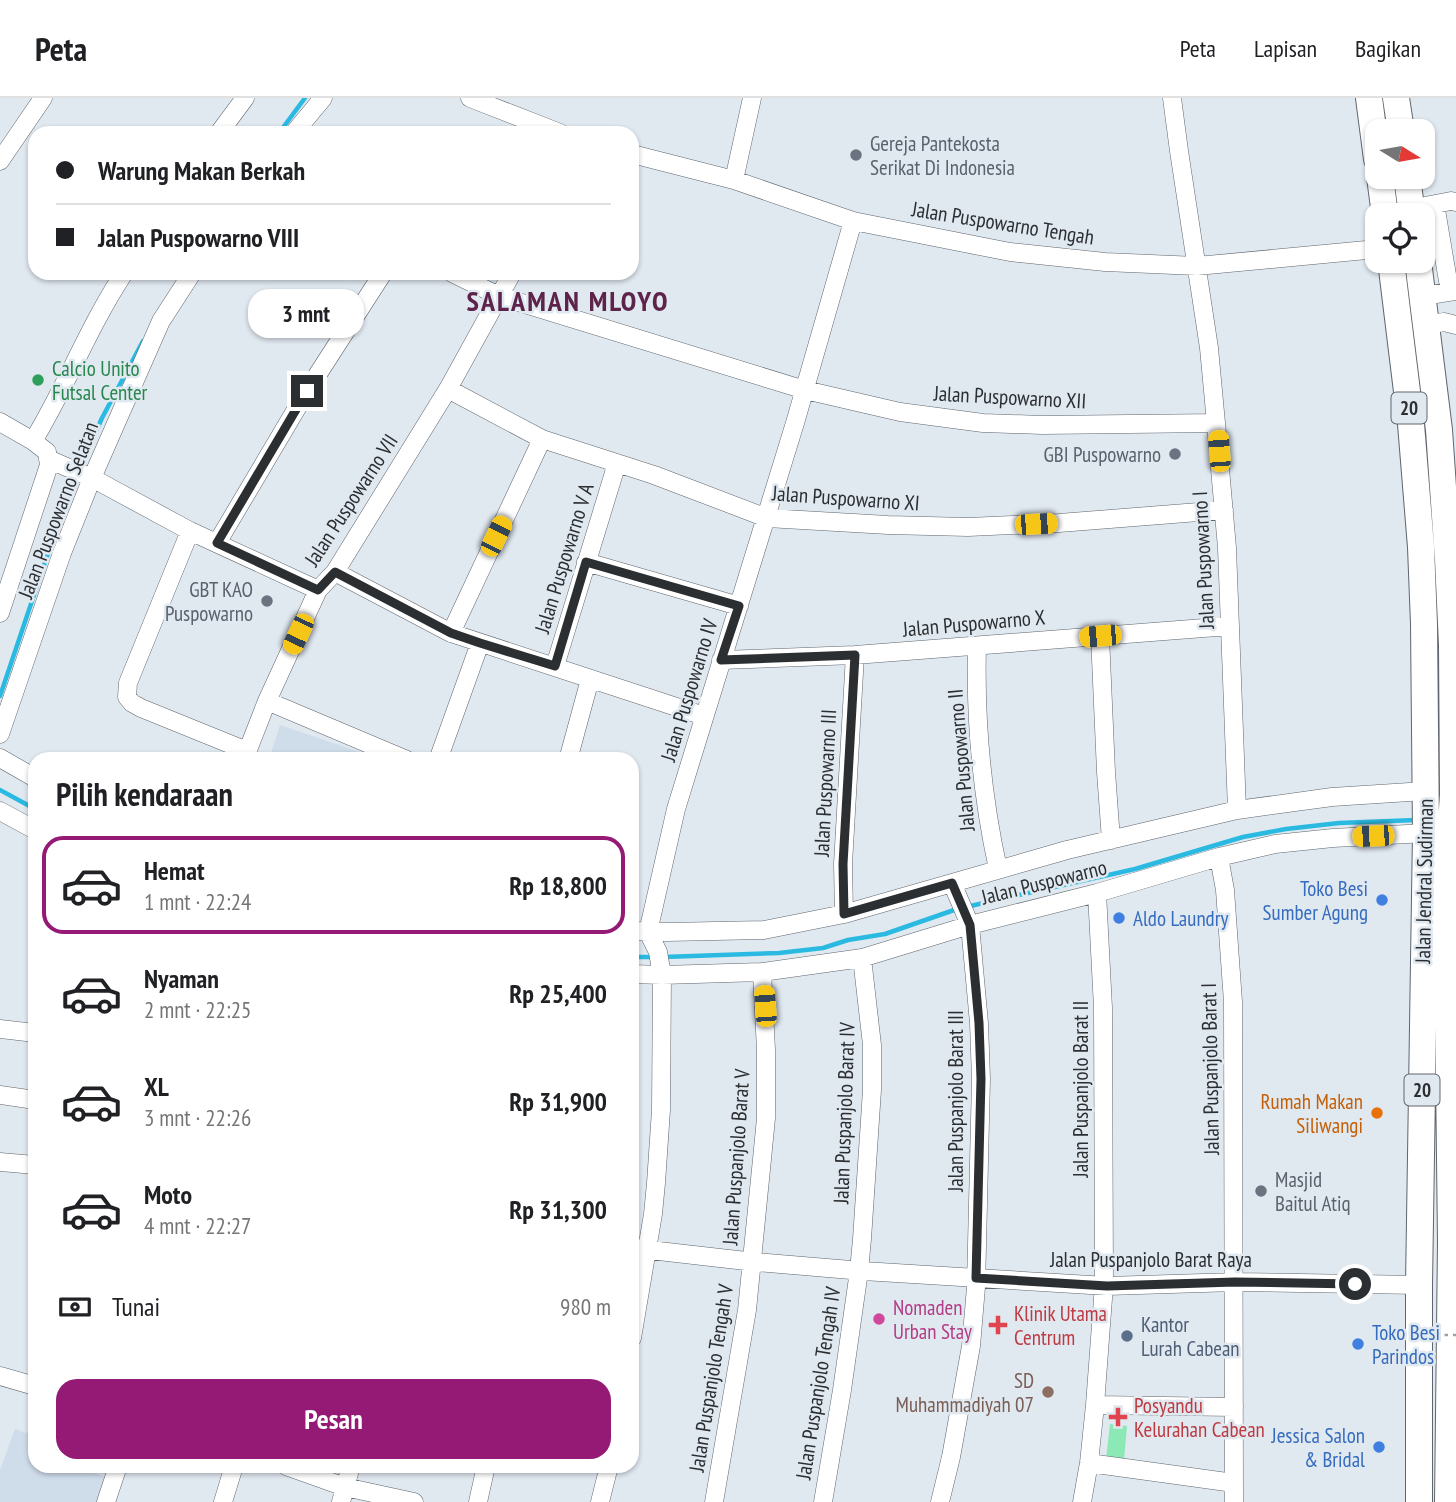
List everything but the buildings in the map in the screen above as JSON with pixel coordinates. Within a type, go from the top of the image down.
[{"type":"highway","points":[[1369,98],[1372,119]]},
{"type":"highway","points":[[1396,98],[1399,119]]},
{"type":"highway","name":"Jalan Jendral Sudirman","points":[[1392,273],[1411,425],[1424,624],[1425,831],[1419,1502]]},
{"type":"highway","name":"Jalan Jendral Sudirman","points":[[1420,273],[1426,325],[1447,429],[1454,644],[1453,1243],[1448,1502]]},
{"type":"street","points":[[0,161],[43,98]]},
{"type":"street","points":[[224,126],[244,98]]},
{"type":"street","points":[[299,126],[323,98]]},
{"type":"street","points":[[470,98],[542,126]]},
{"type":"street","points":[[734,180],[752,98]]},
{"type":"street","name":"Jalan Puspowarno I","points":[[1172,98],[1209,348],[1224,510],[1237,810]]},
{"type":"street","name":"Jalan Puspowarno Tengah","points":[[639,156],[734,180],[853,221],[1010,252],[1105,262],[1197,266],[1365,250]]},
{"type":"street","points":[[1435,205],[1456,202]]},
{"type":"street","name":"Jalan Puspowarno IV","points":[[640,931],[767,517],[853,221]]},
{"type":"street","points":[[1423,293],[1453,283],[1435,244]]},
{"type":"street","points":[[33,441],[119,280]]},
{"type":"street","name":"Jalan Puspowarno Selatan","points":[[0,734],[87,476],[161,321],[187,280]]},
{"type":"street","points":[[217,543],[307,391],[378,280]]},
{"type":"street","points":[[467,280],[499,296]]},
{"type":"street","name":"Jalan Puspowarno VII","points":[[247,752],[267,701],[318,590],[335,572],[448,389],[508,280]]},
{"type":"street","name":"Jalan Puspowarno XII","points":[[499,296],[805,390],[900,412],[983,423],[1216,423]]},
{"type":"street","points":[[1426,325],[1456,325]]},
{"type":"street","name":"Jalan Puspowarno XI","points":[[448,389],[542,439],[654,475],[767,517],[968,527],[1224,510]]},
{"type":"street","points":[[0,422],[33,441],[47,452],[52,460],[190,531],[318,590]]},
{"type":"street","points":[[451,633],[542,439]]},
{"type":"street","name":"Jalan Puspowarno Selatan","points":[[0,613],[52,460]]},
{"type":"street","name":"Jalan Puspowarno V A","points":[[555,666],[617,463]]},
{"type":"street","points":[[190,531],[128,683],[127,697],[141,708],[239,752]]},
{"type":"street","points":[[586,562],[739,606]]},
{"type":"street","points":[[335,572],[451,633],[704,716]]},
{"type":"street","name":"Jalan Puspowarno X","points":[[721,660],[855,655],[1230,626]]},
{"type":"street","points":[[1100,636],[1111,841]]},
{"type":"street","points":[[441,752],[480,643]]},
{"type":"street","name":"Jalan Puspowarno II","points":[[977,646],[982,770],[998,869]]},
{"type":"street","name":"Jalan Puspowarno III","points":[[844,914],[843,864],[855,655]]},
{"type":"street","points":[[570,752],[590,679]]},
{"type":"street","points":[[267,701],[388,752]]},
{"type":"street","points":[[0,758],[28,774]]},
{"type":"street","name":"Jalan Puspowarno","points":[[639,972],[661,965],[762,972],[862,958],[961,905],[998,869],[1237,810],[1332,797],[1425,794]]},
{"type":"street","points":[[0,811],[28,826]]},
{"type":"street","name":"Jalan Puspowarno","points":[[640,931],[764,930],[844,914],[1097,893],[1219,857],[1286,842],[1425,831]]},
{"type":"street","name":"Jalan Puspanjolo Barat I","points":[[1219,857],[1225,890],[1233,1002],[1234,1502]]},
{"type":"street","name":"Jalan Puspanjolo Barat II","points":[[1082,1502],[1095,1405],[1104,1285],[1103,1008],[1097,893]]},
{"type":"street","name":"Jalan Puspanjolo Barat III","points":[[940,1502],[967,1372],[976,1278],[981,1079],[979,1023],[961,905]]},
{"type":"street","points":[[639,1249],[656,1182],[661,1110],[661,965],[640,931]]},
{"type":"street","name":"Jalan Puspanjolo Barat IV","points":[[859,1270],[873,1045],[862,958]]},
{"type":"street","name":"Jalan Puspanjolo Barat V","points":[[752,1262],[765,1118],[762,972]]},
{"type":"street","points":[[0,1029],[28,1032]]},
{"type":"street","points":[[0,1095],[28,1099]]},
{"type":"street","points":[[0,1162],[28,1164]]},
{"type":"street","name":"Jalan Puspanjolo Barat Raya","points":[[639,1249],[752,1262],[1104,1285],[1235,1282],[1419,1285]]},
{"type":"street","name":"Jalan Puspanjolo Tengah V","points":[[714,1502],[747,1310],[752,1262]]},
{"type":"street","name":"Jalan Puspanjolo Tengah IV","points":[[823,1502],[859,1270]]},
{"type":"street","points":[[0,1376],[28,1384]]},
{"type":"street","points":[[1095,1405],[1234,1407]]},
{"type":"street","points":[[1089,1464],[1234,1483]]},
{"type":"street","points":[[106,1502],[116,1473]]},
{"type":"street","points":[[223,1502],[232,1473]]},
{"type":"street","points":[[300,1473],[343,1494],[415,1502]]},
{"type":"street","points":[[343,1494],[349,1473]]},
{"type":"street","points":[[478,1502],[484,1473]]},
{"type":"street","points":[[600,1502],[606,1473]]},
{"type":"path","points":[[1402,1335],[1456,1335]]},
{"type":"shaded area","points":[[280,725],[359,752],[271,752]]},
{"type":"shaded area","points":[[15,1429],[28,1434],[28,1473],[94,1473],[111,1479],[103,1502],[0,1502],[0,1470]]},
{"type":"green space","points":[[1110,1424],[1127,1426],[1124,1460],[1106,1459]]},
{"type":"waterway","points":[[284,126],[305,98]]},
{"type":"waterway","points":[[80,467],[102,418],[143,341]]},
{"type":"waterway","points":[[0,696],[76,475]]},
{"type":"waterway","points":[[0,790],[28,805]]},
{"type":"waterway","points":[[966,907],[1135,869],[1243,837],[1339,823],[1416,820]]},
{"type":"waterway","points":[[664,957],[779,953],[823,948],[848,940],[885,934],[957,909]]},
{"type":"waterway","points":[[639,957],[655,957]]},
{"type":"place","name":"Gereja Pantekosta Serikat Di Indonesia","points":[[856,155]]},
{"type":"place","name":"Calcio Unito Futsal Center","points":[[38,380]]},
{"type":"place","name":"GBI Puspowarno","points":[[1175,454]]},
{"type":"place","name":"GBT KAO Puspowarno","points":[[267,601]]},
{"type":"place","name":"Toko Besi Sumber Agung","points":[[1382,900]]},
{"type":"place","name":"Aldo Laundry","points":[[1119,918]]},
{"type":"place","name":"Rumah Makan Siliwangi","points":[[1377,1113]]},
{"type":"place","name":"Masjid Baitul Atiq","points":[[1261,1191]]},
{"type":"place","name":"Nomaden Urban Stay","points":[[879,1319]]},
{"type":"place","name":"Klinik Utama Centrum","points":[[998,1325]]},
{"type":"place","name":"Kantor Lurah Cabean","points":[[1127,1336]]},
{"type":"place","name":"Toko Besi Parindos","points":[[1358,1344]]},
{"type":"place","name":"SD Muhammadiyah 07","points":[[1048,1392]]},
{"type":"place","name":"Posyandu Kelurahan Cabean","points":[[1118,1417]]},
{"type":"place","name":"Jessica Salon & Bridal","points":[[1379,1447]]},
{"type":"district","name":"SALAMAN MLOYO","points":[[568,300]]},
{"type":"route","points":[[307,391],[217,543],[318,590],[335,572],[451,633],[555,666],[586,562],[739,606],[721,660],[855,655],[843,864],[844,914],[952,883],[970,925],[981,1079],[976,1278],[1107,1286],[1235,1282],[1355,1284]]}]
